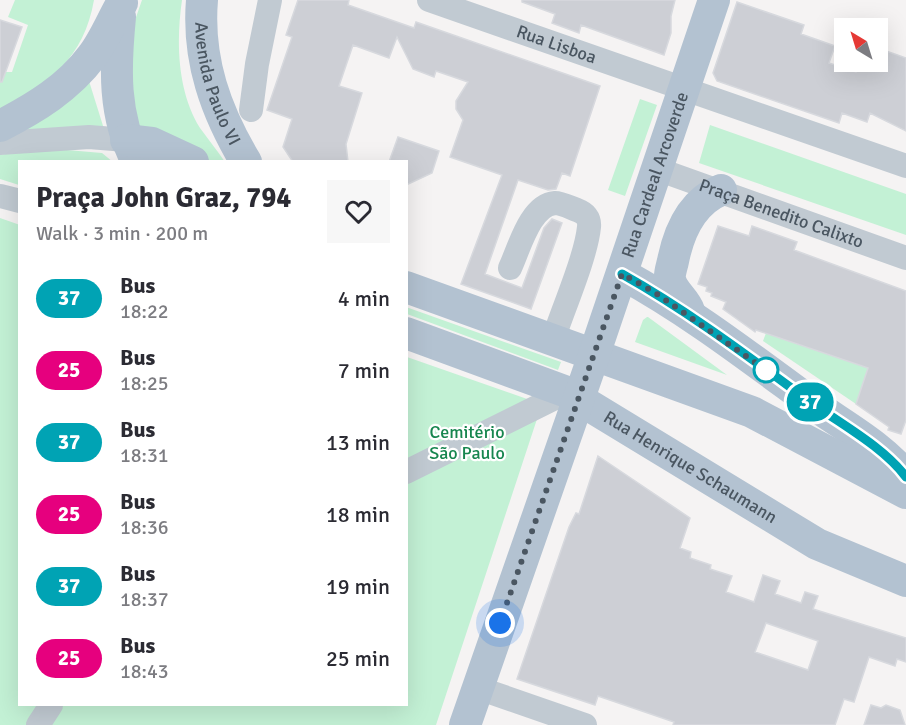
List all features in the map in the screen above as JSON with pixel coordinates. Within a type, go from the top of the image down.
[{"type":"main road","name":"Avenida Paulo VI","points":[[202,0],[201,42],[208,79],[221,117],[245,160]]},
{"type":"main road","name":"Rua Cardeal Arcoverde","points":[[465,725],[573,395],[594,355],[714,0]]},
{"type":"main road","points":[[0,126],[42,104],[69,82],[93,56],[122,1]]},
{"type":"main road","points":[[122,1],[115,64],[118,106],[131,151],[152,143],[189,160]]},
{"type":"main road","points":[[691,317],[686,301],[674,290],[670,278],[675,253],[693,210],[705,199],[721,190]]},
{"type":"main road","points":[[622,274],[691,317],[882,454],[906,477]]},
{"type":"main road","points":[[408,288],[752,412],[906,493]]},
{"type":"main road","name":"Rua Henrique Schaumann","points":[[408,334],[573,395],[817,544],[906,581]]},
{"type":"street","points":[[251,110],[256,64],[270,0]]},
{"type":"street","name":"Rua Lisboa","points":[[429,0],[684,87]]},
{"type":"street","points":[[684,87],[906,166]]},
{"type":"street","points":[[0,143],[89,137],[131,151]]},
{"type":"street","name":"Praça Benedito Calixto","points":[[657,169],[906,258]]},
{"type":"street","points":[[0,196],[18,200]]},
{"type":"street","points":[[510,268],[536,213],[545,206],[557,203],[588,217],[590,225],[584,249],[553,340]]},
{"type":"street","points":[[408,471],[573,395]]},
{"type":"street","points":[[478,688],[585,725]]},
{"type":"street","points":[[39,725],[50,706]]},
{"type":"green space","points":[[15,0],[94,0],[82,38],[62,67],[34,90],[0,111],[0,72],[12,72],[28,25],[8,17]]},
{"type":"green space","points":[[142,0],[182,0],[179,49],[187,98],[200,128],[224,160],[208,160],[184,141],[138,127],[129,90],[134,23]]},
{"type":"green space","points":[[89,81],[104,129],[20,135],[16,126]]},
{"type":"green space","points":[[640,99],[657,105],[625,196],[608,190]]},
{"type":"green space","points":[[710,125],[906,194],[906,235],[699,163]]},
{"type":"green space","points":[[67,150],[102,153],[111,160],[18,160],[18,185],[0,179],[0,155],[21,151]]},
{"type":"green space","name":"Cemitério São Paulo","points":[[0,218],[18,224],[18,706],[408,706],[408,357],[530,400],[538,416],[436,725],[0,725]]},
{"type":"green space","points":[[408,308],[561,362],[558,370],[408,314]]},
{"type":"green space","points":[[647,317],[727,375],[635,342],[643,320]]},
{"type":"green space","points":[[766,333],[868,368],[856,404],[763,341]]},
{"type":"building","points":[[298,0],[349,0],[348,5],[414,28],[416,22],[600,86],[570,176],[562,173],[556,189],[548,190],[518,180],[485,274],[522,288],[544,228],[552,219],[562,223],[531,309],[461,284],[502,175],[450,157],[463,120],[456,109],[456,101],[468,82],[436,71],[434,77],[413,69],[397,37],[389,58],[353,45],[339,86],[362,93],[346,144],[348,160],[292,160],[283,147],[292,119],[267,110],[292,37],[286,35]]},
{"type":"building","points":[[522,0],[675,0],[671,16],[671,33],[664,55],[581,25],[579,33],[552,23],[555,14],[522,2]]},
{"type":"building","points":[[737,2],[804,25],[801,34],[834,46],[829,63],[834,65],[834,72],[888,72],[888,52],[906,58],[906,131],[870,113],[867,122],[842,113],[839,123],[717,81],[713,73]]},
{"type":"building","points":[[0,20],[22,27],[2,82],[0,82]]},
{"type":"building","points":[[398,137],[439,151],[432,173],[408,184],[408,160],[390,160]]},
{"type":"building","points":[[718,226],[749,236],[752,226],[797,242],[794,250],[906,291],[906,420],[901,434],[888,430],[889,427],[856,404],[868,368],[756,330],[755,332],[723,309],[726,302],[711,296],[712,293],[706,291],[707,287],[698,284]]},
{"type":"building","points":[[598,456],[690,518],[680,548],[691,552],[690,558],[711,565],[710,569],[732,576],[726,592],[754,602],[763,575],[780,581],[775,594],[801,603],[805,592],[818,596],[813,609],[906,638],[906,662],[897,659],[895,666],[869,657],[854,702],[844,699],[835,725],[673,725],[674,722],[598,696],[595,705],[517,679],[569,527],[576,513],[579,514]],"holes":[[[766,623],[818,641],[808,670],[755,652]]]},
{"type":"building","points":[[871,705],[881,708],[886,705],[900,710],[905,725],[864,725]]},
{"type":"bus line","name":"37","points":[[622,274],[654,292],[768,371],[882,454],[906,477]]},
{"type":"route","points":[[500,623],[622,274],[654,292],[768,371],[766,370]]}]
